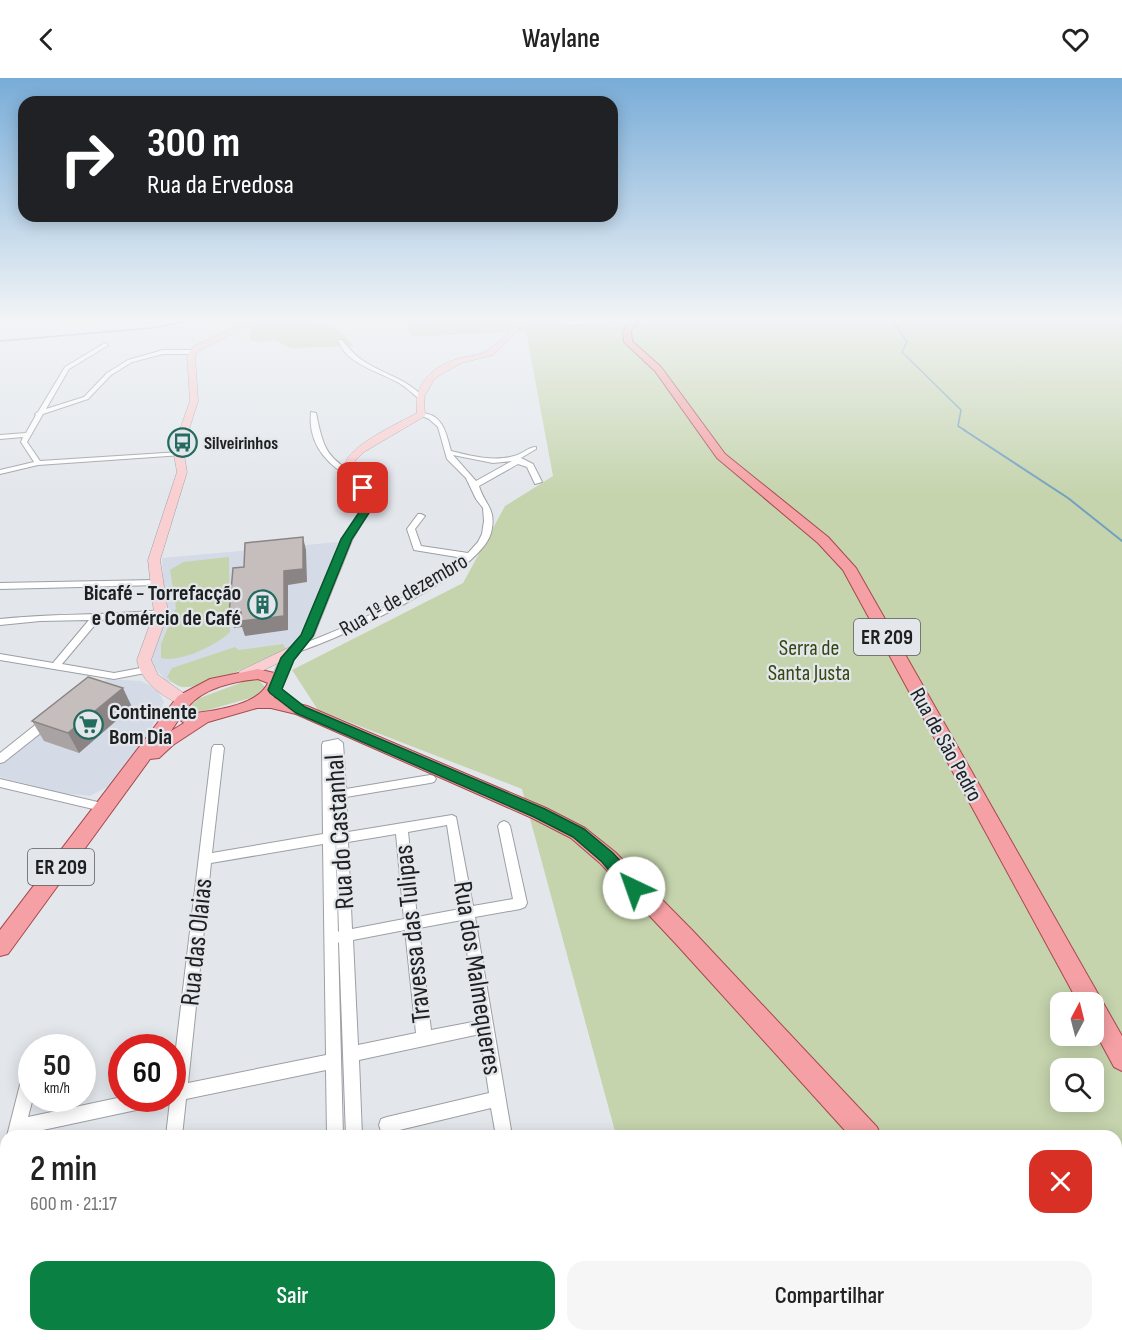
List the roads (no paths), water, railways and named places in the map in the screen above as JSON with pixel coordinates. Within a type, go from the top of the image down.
[{"type":"main road","name":"Rua de São Pedro","points":[[664,377],[721,456],[823,540],[849,568],[1084,992]]},
{"type":"main road","name":"ER 209","points":[[0,947],[122,786],[153,740],[174,696],[245,674],[264,674],[301,710]]},
{"type":"main road","name":"ER 209","points":[[256,703],[275,686]]},
{"type":"main road","points":[[174,696],[187,718],[203,719]]},
{"type":"main road","name":"ER 209","points":[[122,786],[167,741],[203,719],[256,703],[271,703],[301,710],[539,813],[578,833],[608,858],[862,1130]]},
{"type":"main road","points":[[1104,1026],[1122,1059]]},
{"type":"street","points":[[38,463],[24,446],[38,414],[61,377]]},
{"type":"street","points":[[38,414],[86,398],[106,377]]},
{"type":"street","points":[[192,377],[194,401],[178,447],[183,467],[154,560],[161,613],[144,660],[146,670],[174,696],[179,689],[209,687]]},
{"type":"street","points":[[388,377],[406,385],[420,398]]},
{"type":"street","points":[[275,686],[294,650],[307,636],[347,539],[371,502],[350,466],[350,460],[360,450],[422,414],[420,398],[424,386],[431,377]]},
{"type":"street","points":[[313,413],[319,449],[324,456],[359,480]]},
{"type":"street","name":"Rua 1º de dezembro","points":[[294,650],[324,640],[412,594],[469,556],[482,543],[489,521],[487,507],[477,498],[472,480],[454,464],[448,452],[444,429],[422,414]]},
{"type":"street","points":[[0,437],[27,435]]},
{"type":"street","points":[[473,486],[534,448]]},
{"type":"street","points":[[448,452],[495,460],[519,459],[530,466],[538,482]]},
{"type":"street","points":[[0,472],[38,463],[180,454]]},
{"type":"street","points":[[495,460],[502,464],[503,469]]},
{"type":"street","points":[[421,516],[411,529],[417,548],[469,556]]},
{"type":"street","points":[[0,586],[156,583]]},
{"type":"street","points":[[0,622],[27,618],[95,619],[161,613]]},
{"type":"street","points":[[57,664],[95,619]]},
{"type":"street","points":[[245,674],[294,650]]},
{"type":"street","points":[[0,657],[57,664],[102,678],[146,670]]},
{"type":"street","points":[[0,759],[53,717]]},
{"type":"street","name":"Rua do Castanhal","points":[[335,1130],[331,939],[336,838],[340,794],[338,743],[327,745],[336,838],[347,936],[354,1130]]},
{"type":"street","name":"Rua das Olaias","points":[[183,1034],[218,748]]},
{"type":"street","points":[[340,794],[430,780]]},
{"type":"street","points":[[0,783],[106,808]]},
{"type":"street","name":"Rua dos Malmequeres","points":[[401,828],[452,820],[503,1130]]},
{"type":"street","points":[[331,939],[520,903],[504,826]]},
{"type":"street","points":[[205,859],[401,828]]},
{"type":"street","name":"Travessa das Tulipas","points":[[401,828],[424,1039]]},
{"type":"street","points":[[351,1054],[486,1026]]},
{"type":"street","points":[[186,1092],[333,1061]]},
{"type":"street","points":[[387,1125],[498,1099]]},
{"type":"street","points":[[20,1130],[108,1109]]},
{"type":"street","points":[[16,1130],[21,1112]]},
{"type":"street","name":"Rua das Olaias","points":[[174,1130],[175,1112]]},
{"type":"waterway","points":[[927,377],[961,410],[958,426],[966,431]]},
{"type":"waterway","points":[[964,430],[1068,498],[1122,541]]},
{"type":"place","name":"Silveirinhos","points":[[183,443]]},
{"type":"place","name":"Bicafé - Torrefacção e Comércio de Café","points":[[262,605]]},
{"type":"place","name":"Continente Bom Dia","points":[[88,724]]},
{"type":"park label","name":"Serra de Santa Justa","points":[[809,660]]}]
